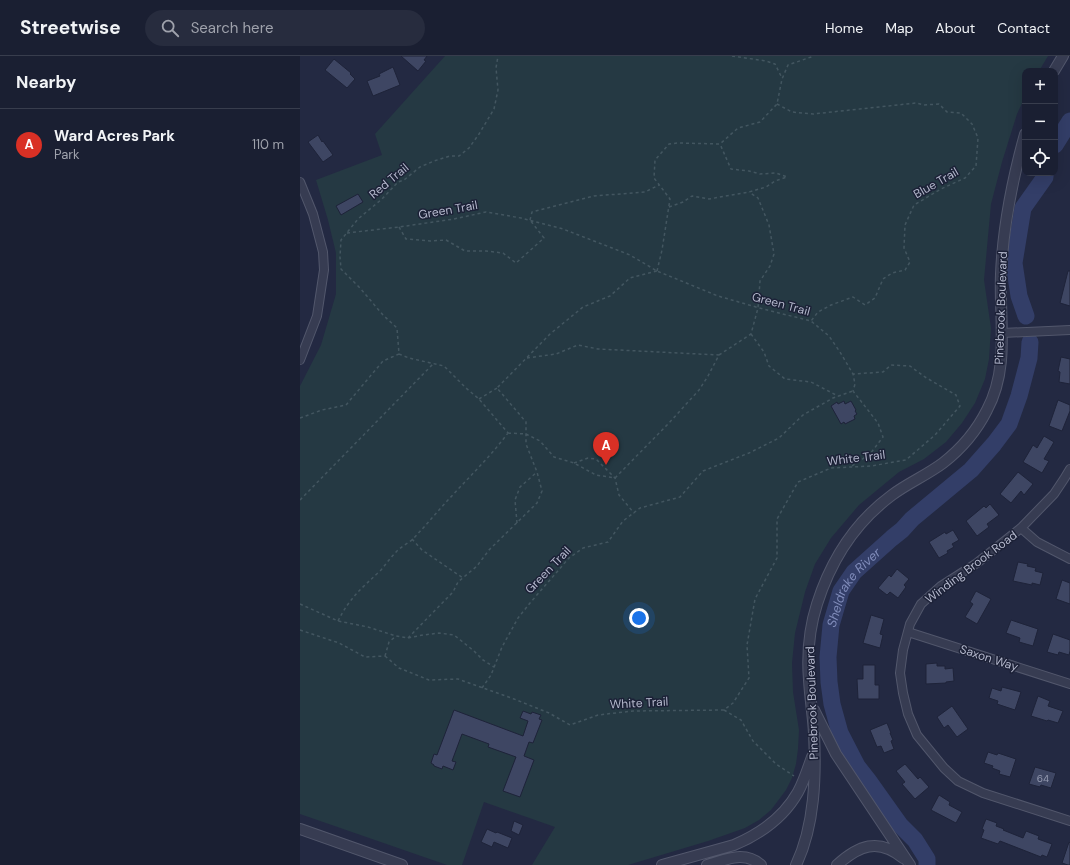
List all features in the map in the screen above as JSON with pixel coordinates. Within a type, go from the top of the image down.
[{"type":"street","points":[[1056,68],[1063,56]]},
{"type":"street","name":"Pinebrook Boulevard","points":[[796,865],[803,846],[810,817],[813,785],[814,734],[808,667],[810,636],[816,606],[828,572],[852,534],[870,514],[891,496],[943,463],[965,442],[978,425],[992,399],[1003,350],[1001,275],[1006,219],[1013,180],[1023,140]]},
{"type":"street","points":[[300,182],[313,214],[323,252],[324,270],[317,316],[300,360]]},
{"type":"street","points":[[1002,333],[1070,330]]},
{"type":"street","name":"Winding Brook Road","points":[[1070,469],[1054,494],[1021,528],[977,563],[941,586],[921,604],[910,624],[902,650],[900,673],[908,714],[917,735],[944,768],[958,781],[983,793],[1070,821]]},
{"type":"street","points":[[1021,528],[1037,542],[1070,559]]},
{"type":"street","name":"Saxon Way","points":[[908,632],[1070,684]]},
{"type":"street","points":[[811,704],[836,754],[909,864]]},
{"type":"street","points":[[662,865],[734,845],[766,828],[793,801],[814,753]]},
{"type":"street","points":[[300,829],[402,865]]},
{"type":"street","points":[[837,865],[853,852],[863,847],[870,846],[889,849],[909,864]]},
{"type":"street","points":[[708,865],[739,856],[751,858],[761,865]]},
{"type":"path","name":"Red Trail","points":[[347,233],[358,219],[382,199],[398,182],[404,180],[420,167],[450,156],[459,156],[469,148],[494,109],[498,90],[496,68],[498,56]]},
{"type":"path","points":[[732,56],[766,61],[775,64],[782,79]]},
{"type":"path","points":[[479,399],[497,388],[550,334],[583,307],[610,296],[630,278],[657,271],[670,199],[654,178],[655,160],[669,144],[720,144],[738,128],[760,122],[777,104],[782,79],[788,65],[814,56]]},
{"type":"path","name":"Blue Trail","points":[[777,104],[792,112],[813,114],[916,103],[924,105],[939,104],[947,112],[961,113],[972,124],[978,138],[976,166],[965,178],[941,189],[914,206],[905,225],[904,248],[910,262],[906,270],[892,273],[883,279],[875,298],[864,305],[854,297],[818,312],[811,321]]},
{"type":"path","points":[[668,207],[683,202],[692,196],[709,199],[749,192],[766,187],[775,181],[787,177],[776,173],[760,174],[731,169],[720,144]]},
{"type":"path","points":[[399,227],[406,238],[430,241],[446,240],[465,251],[503,253],[516,263],[544,238],[530,220],[532,212],[594,196],[646,192],[659,186]]},
{"type":"path","points":[[615,478],[664,429],[699,390],[719,355],[751,334],[758,308],[760,281],[770,266],[774,254],[769,225],[758,198],[749,192]]},
{"type":"path","name":"Green Trail","points":[[347,233],[454,219],[486,212],[521,218],[563,229],[603,244],[630,256],[657,271],[718,296],[758,308],[811,321],[829,336],[853,374]]},
{"type":"path","points":[[347,233],[342,240],[340,257],[341,269],[360,288],[383,315],[397,328],[399,354]]},
{"type":"path","points":[[751,334],[764,352],[769,366],[785,379],[811,382],[838,396]]},
{"type":"path","points":[[527,358],[556,354],[578,345],[598,349],[719,355]]},
{"type":"path","points":[[300,418],[322,410],[346,404],[383,361],[399,354],[409,358],[444,366],[479,399],[508,433],[526,434],[540,442],[554,457],[574,463],[596,475],[615,478]]},
{"type":"path","points":[[300,500],[434,363]]},
{"type":"path","name":"White Trail","points":[[482,688],[549,713],[570,725],[598,715],[612,713],[633,711],[724,710],[733,703],[749,678],[747,645],[756,599],[777,558],[777,518],[798,482],[831,468],[871,466],[906,460],[935,435],[960,406],[956,395],[925,378],[910,366],[891,364],[883,372],[853,374]]},
{"type":"path","points":[[850,467],[870,454],[883,437],[878,423],[853,390],[855,384],[853,374]]},
{"type":"path","points":[[408,638],[453,592],[458,582],[477,566],[489,550],[537,503],[542,490],[526,444],[526,422],[497,388]]},
{"type":"path","name":"Green Trail","points":[[482,688],[491,675],[502,647],[518,618],[569,558],[583,548],[608,542],[623,521],[640,508],[680,497],[703,471],[749,453],[779,438],[803,415],[833,398],[853,390]]},
{"type":"path","points":[[338,621],[344,610],[359,590],[381,569],[396,551],[412,539],[500,445],[508,433]]},
{"type":"path","points":[[574,463],[588,458],[596,459],[615,478],[619,496],[634,513]]},
{"type":"path","points":[[517,523],[515,500],[520,487],[537,472]]},
{"type":"path","points":[[412,539],[422,550],[463,578]]},
{"type":"path","points":[[300,604],[338,621],[368,627],[396,636],[408,638],[438,633],[454,635],[483,660],[494,667]]},
{"type":"path","points":[[300,630],[339,643],[365,658],[385,656],[399,668],[429,680],[458,679],[482,688]]},
{"type":"path","points":[[385,656],[389,642],[396,636]]},
{"type":"path","points":[[724,710],[741,720],[753,741],[776,764],[798,778]]},
{"type":"shaded area","points":[[445,56],[1048,56],[1041,68],[1022,68],[1022,103],[1017,114],[1002,162],[991,204],[984,280],[991,328],[989,359],[985,379],[975,403],[962,423],[946,442],[924,459],[899,472],[859,505],[831,538],[815,564],[805,592],[795,633],[792,663],[793,692],[799,730],[796,764],[792,778],[786,790],[771,810],[759,820],[745,828],[708,841],[628,865],[532,865],[555,827],[484,802],[462,865],[447,865],[300,814],[300,386],[321,345],[336,294],[336,253],[316,180],[382,155],[375,134]]},
{"type":"building","points":[[401,56],[427,56],[424,60],[426,61],[418,71]]},
{"type":"building","points":[[334,59],[351,73],[350,74],[355,79],[347,88],[325,70]]},
{"type":"building","points":[[393,67],[400,85],[373,96],[367,81],[380,76],[379,74]]},
{"type":"building","points":[[318,135],[333,155],[323,162],[308,142]]},
{"type":"building","points":[[358,194],[363,202],[341,215],[336,206]]},
{"type":"building","points":[[1068,271],[1070,271],[1070,306],[1060,303]]},
{"type":"building","points":[[1061,357],[1070,359],[1070,384],[1059,382],[1060,372],[1058,371]]},
{"type":"building","points":[[1058,400],[1070,405],[1070,411],[1062,431],[1049,426]]},
{"type":"building","points":[[844,401],[845,404],[851,401],[857,414],[854,416],[855,419],[845,424],[844,422],[841,424],[831,406],[837,402],[838,404]]},
{"type":"building","points":[[1044,436],[1054,442],[1044,459],[1049,461],[1042,473],[1023,462],[1033,445],[1037,448]]},
{"type":"building","points":[[1018,472],[1033,484],[1024,495],[1021,491],[1011,503],[1000,494]]},
{"type":"building","points":[[990,504],[999,515],[987,524],[989,527],[977,536],[966,521],[984,506],[986,508]]},
{"type":"building","points":[[953,530],[959,540],[952,544],[954,547],[947,551],[948,553],[939,558],[929,542],[945,532],[946,534]]},
{"type":"building","points":[[1018,562],[1028,564],[1027,566],[1036,568],[1035,571],[1043,573],[1040,585],[1013,581]]},
{"type":"building","points":[[897,569],[909,579],[904,585],[906,587],[898,598],[890,592],[887,595],[878,588],[889,575],[891,577]]},
{"type":"building","points":[[1062,580],[1070,583],[1070,604],[1056,599]]},
{"type":"building","points":[[976,591],[991,599],[977,624],[965,617],[973,604],[970,602]]},
{"type":"building","points":[[871,615],[884,619],[880,634],[883,635],[880,648],[863,643]]},
{"type":"building","points":[[1011,620],[1038,629],[1033,646],[1019,642],[1020,638],[1006,633]]},
{"type":"building","points":[[1053,634],[1070,640],[1069,655],[1059,652],[1058,655],[1047,652]]},
{"type":"building","points":[[937,663],[937,666],[945,666],[945,669],[953,668],[954,681],[926,684],[926,664]]},
{"type":"building","points":[[863,665],[875,665],[875,685],[879,685],[879,699],[858,699],[857,679],[863,679]]},
{"type":"building","points":[[1002,687],[1021,692],[1015,710],[997,704],[998,701],[989,698],[992,688],[1001,691]]},
{"type":"building","points":[[1038,696],[1050,701],[1048,706],[1063,711],[1058,723],[1031,716]]},
{"type":"building","points":[[952,706],[968,729],[957,737],[948,725],[944,728],[937,717]]},
{"type":"building","points":[[454,710],[523,736],[528,721],[520,718],[523,711],[541,715],[539,719],[542,720],[533,743],[529,742],[524,756],[534,760],[520,797],[503,791],[516,757],[488,747],[489,744],[462,734],[452,761],[456,762],[453,770],[443,766],[442,769],[431,763],[434,754],[437,755]]},
{"type":"building","points":[[887,723],[893,740],[891,741],[894,749],[884,753],[881,746],[877,747],[870,730]]},
{"type":"building","points":[[988,752],[997,755],[998,753],[1016,759],[1010,777],[999,774],[1000,771],[992,768],[993,766],[984,763]]},
{"type":"building","points":[[905,764],[918,779],[920,777],[929,787],[915,799],[902,784],[905,782],[896,771]]},
{"type":"building","points":[[1035,767],[1056,773],[1051,788],[1029,784]]},
{"type":"building","points":[[939,795],[950,802],[949,805],[962,812],[956,823],[931,810]]},
{"type":"building","points":[[986,819],[997,823],[996,826],[1004,829],[1003,830],[1023,838],[1026,831],[1039,836],[1038,839],[1052,844],[1047,857],[1042,855],[1041,857],[1000,841],[998,844],[981,838],[984,830],[982,829]]},
{"type":"building","points":[[514,821],[523,825],[519,835],[511,831]]},
{"type":"building","points":[[487,829],[512,838],[508,848],[494,842],[492,847],[481,842]]},
{"type":"building","points":[[1069,842],[1070,865],[1068,865],[1062,863]]},
{"type":"waterway","name":"Sheldrake River","points":[[1058,140],[1070,121]]},
{"type":"waterway","name":"Sheldrake River","points":[[1026,316],[1019,296],[1014,263],[1023,208],[1045,176]]},
{"type":"waterway","name":"Sheldrake River","points":[[927,865],[927,859],[915,840],[900,825],[857,766],[840,733],[832,704],[829,682],[828,657],[831,625],[841,591],[854,572],[902,530],[912,519],[971,470],[1009,424],[1019,396],[1029,358],[1030,342]]},
{"type":"place","name":"Ward Acres Park","points":[[606,465]]}]
